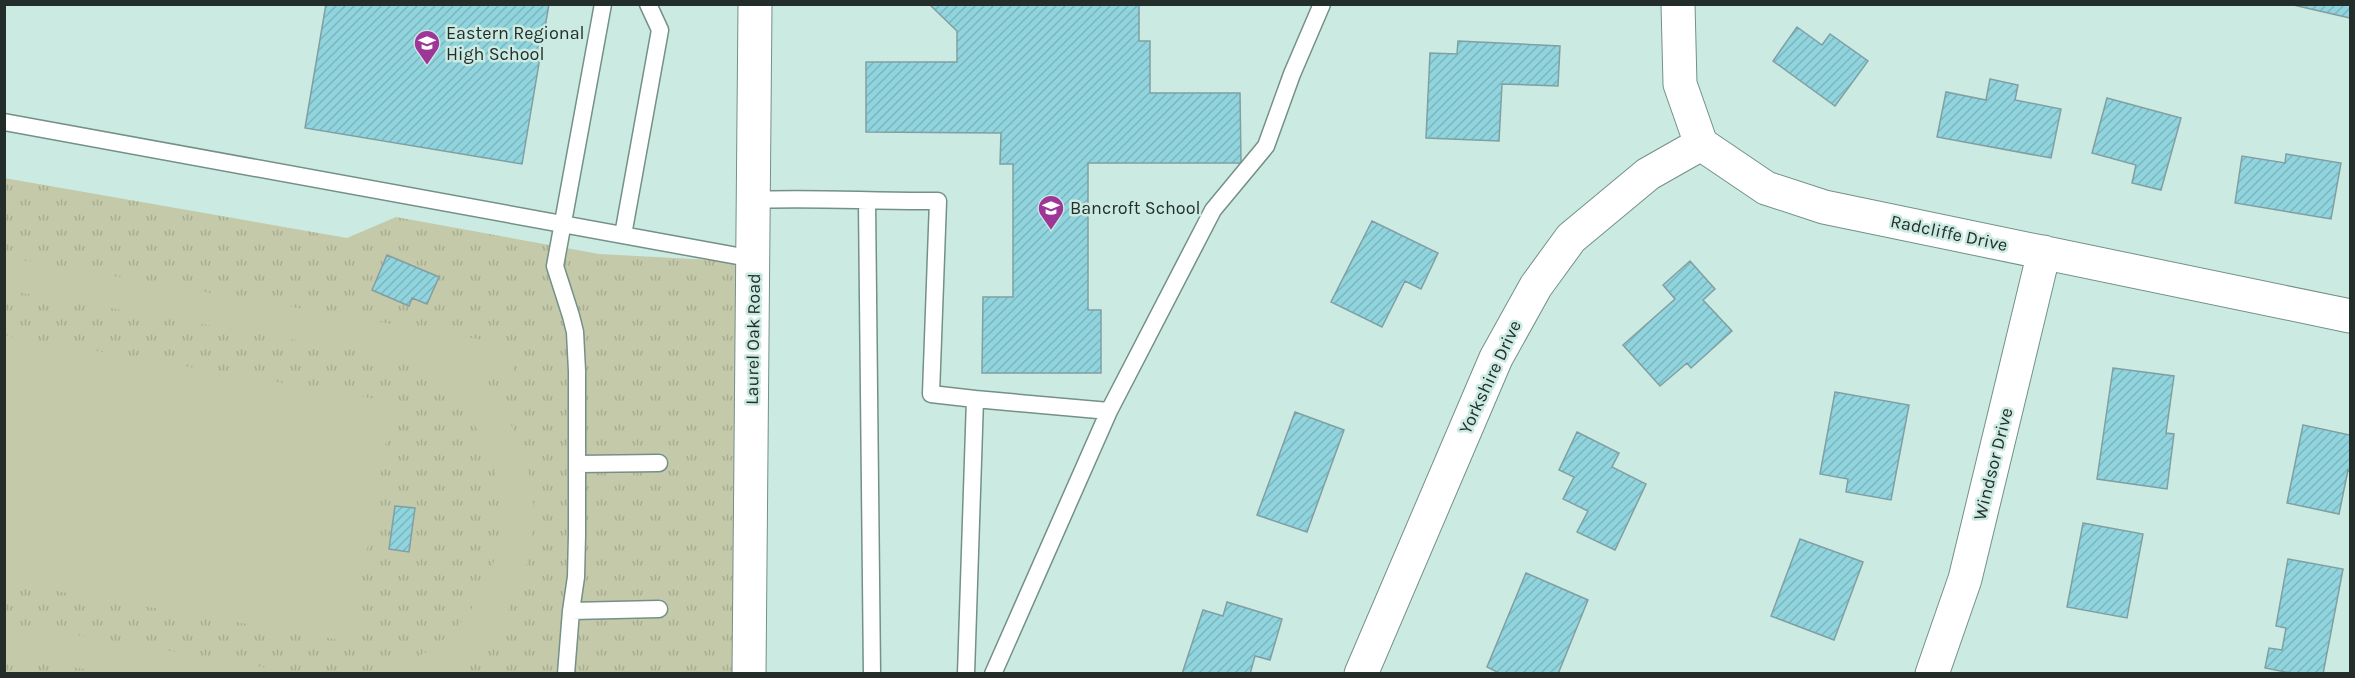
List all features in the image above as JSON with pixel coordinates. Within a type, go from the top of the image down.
[{"type":"street","name":"Laurel Oak Road","points":[[749,674],[755,4]]},
{"type":"street","points":[[1678,4],[1680,84],[1701,144]]},
{"type":"street","name":"Radcliffe Drive","points":[[1701,144],[1766,188],[1824,207],[2350,316]]},
{"type":"street","name":"Yorkshire Drive","points":[[1361,674],[1496,358],[1536,286],[1571,238],[1648,174],[1701,144]]},
{"type":"street","name":"Windsor Drive","points":[[1932,674],[1965,579],[2044,252]]},
{"type":"lane","points":[[566,674],[576,577],[578,464],[575,332],[555,266],[603,4]]},
{"type":"lane","points":[[623,235],[660,30],[648,4]]},
{"type":"lane","points":[[993,674],[1109,411],[1213,210],[1266,146],[1292,74],[1322,4]]},
{"type":"lane","points":[[4,122],[754,259]]},
{"type":"lane","points":[[753,200],[800,198],[867,202],[938,201],[931,394],[1109,411]]},
{"type":"lane","points":[[867,202],[872,674]]},
{"type":"lane","points":[[966,674],[975,399]]},
{"type":"lane","points":[[578,464],[659,463]]},
{"type":"lane","points":[[571,611],[659,609]]},
{"type":"green space","points":[[4,178],[347,238],[396,217],[599,254],[750,262],[760,673],[5,673]]},
{"type":"green space","points":[[5,257],[517,346],[513,378],[473,372],[495,398],[512,426],[524,455],[531,486],[534,516],[531,548],[522,579],[508,611],[485,646],[470,661],[447,674],[375,673],[430,650],[469,612],[492,566],[500,515],[493,464],[469,417],[430,379],[376,354],[5,290]]},
{"type":"green space","points":[[4,335],[393,402],[351,642],[5,582]]},
{"type":"green space","points":[[4,623],[298,673],[108,673],[5,656]]},
{"type":"building","name":"Eastern Regional High School","points":[[326,4],[549,4],[522,164],[305,128]]},
{"type":"building","name":"Bancroft School","points":[[929,4],[1139,4],[1139,41],[1150,41],[1150,93],[1240,93],[1241,163],[1088,163],[1088,310],[1101,310],[1101,373],[982,373],[983,297],[1013,297],[1013,164],[1000,164],[1001,133],[866,132],[866,62],[957,62],[957,31]]},
{"type":"building","points":[[2289,4],[2350,4],[2350,18]]},
{"type":"building","points":[[1797,27],[1822,45],[1830,34],[1868,61],[1835,106],[1773,61]]},
{"type":"building","points":[[1458,41],[1560,46],[1558,86],[1502,84],[1499,141],[1426,138],[1430,53],[1457,54]]},
{"type":"building","points":[[1990,79],[2018,85],[2015,100],[2061,109],[2051,158],[1937,137],[1946,92],[1986,100]]},
{"type":"building","points":[[2107,98],[2181,118],[2161,190],[2132,183],[2136,165],[2092,153]]},
{"type":"building","points":[[2286,154],[2341,163],[2331,219],[2235,203],[2242,156],[2285,163]]},
{"type":"building","points":[[1372,221],[1438,253],[1421,289],[1405,281],[1382,327],[1331,302]]},
{"type":"building","points":[[387,255],[439,277],[427,304],[412,298],[409,306],[372,290]]},
{"type":"building","points":[[1690,261],[1715,289],[1703,300],[1732,331],[1691,368],[1687,363],[1660,386],[1623,345],[1675,299],[1663,285]]},
{"type":"building","points":[[2113,368],[2174,376],[2166,433],[2174,434],[2167,489],[2097,479]]},
{"type":"building","points":[[1835,392],[1909,405],[1891,500],[1846,492],[1848,479],[1820,474]]},
{"type":"building","points":[[1295,412],[1344,430],[1307,532],[1257,515]]},
{"type":"building","points":[[2303,425],[2350,435],[2350,471],[2348,470],[2339,514],[2287,503]]},
{"type":"building","points":[[1577,432],[1619,453],[1612,467],[1646,484],[1615,550],[1577,532],[1588,511],[1563,499],[1574,477],[1559,470]]},
{"type":"building","points":[[395,506],[415,508],[409,552],[389,549]]},
{"type":"building","points":[[2083,523],[2143,534],[2127,618],[2067,607]]},
{"type":"building","points":[[1800,539],[1863,562],[1834,640],[1771,616]]},
{"type":"building","points":[[2288,559],[2343,569],[2323,674],[2296,674],[2265,668],[2269,648],[2282,650],[2286,628],[2276,626]]},
{"type":"building","points":[[1526,573],[1588,600],[1558,674],[1501,674],[1487,667]]},
{"type":"building","points":[[1227,602],[1282,619],[1270,660],[1255,656],[1250,674],[1182,674],[1203,610],[1223,616]]},
{"type":"place","name":"Eastern Regional High School","points":[[427,66]]},
{"type":"place","name":"Bancroft School","points":[[1051,231]]}]
